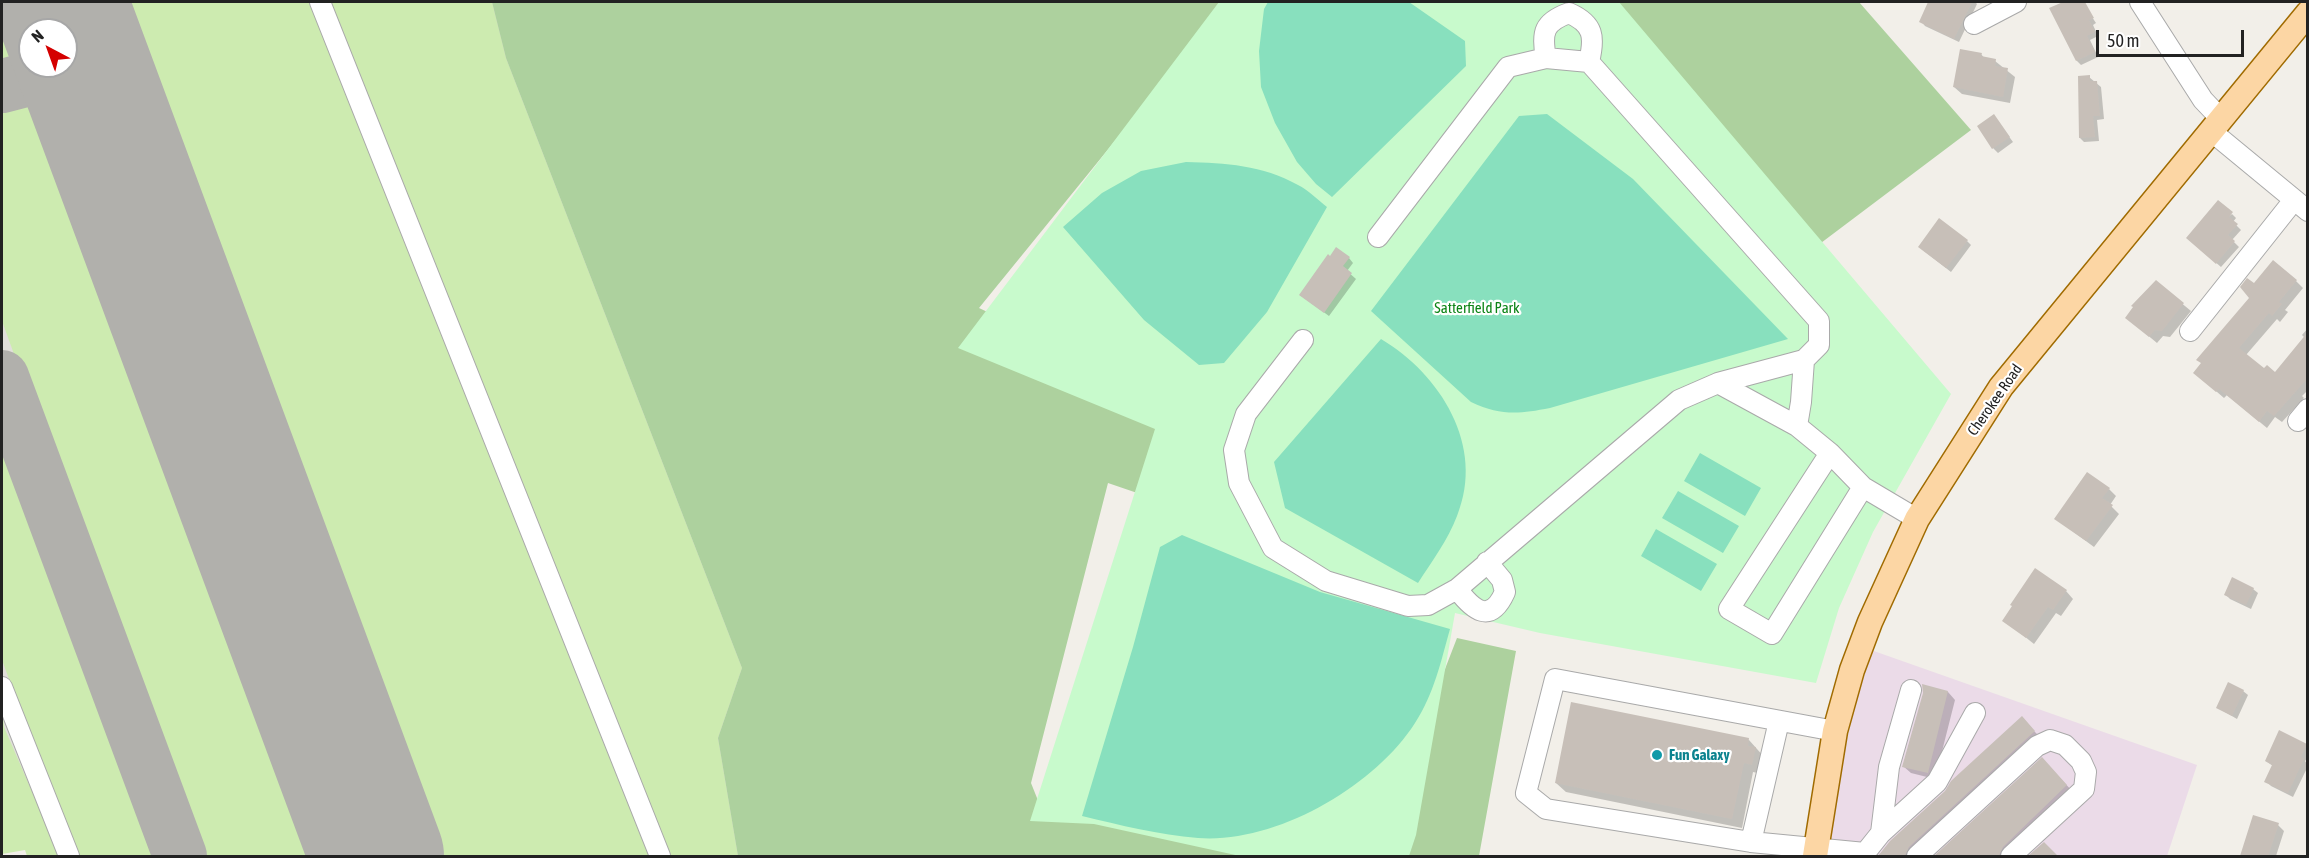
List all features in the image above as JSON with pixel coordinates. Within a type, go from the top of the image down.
[{"type":"main road","name":"Cherokee Road","points":[[1816,852],[1835,731],[1852,670],[1870,622],[1917,519],[2001,387],[2307,13]]},
{"type":"street","points":[[320,2],[660,856]]},
{"type":"street","points":[[1974,24],[2016,2]]},
{"type":"street","points":[[2140,2],[2216,125],[2301,206],[2190,331]]},
{"type":"street","points":[[1545,58],[1545,31],[1554,19],[1569,13],[1583,19],[1591,30],[1593,46],[1589,62]]},
{"type":"street","points":[[1303,340],[1246,414],[1234,450],[1239,483],[1273,548],[1326,581],[1408,606],[1428,605],[1457,589],[1679,400],[1718,383],[1803,360],[1819,345],[1819,321],[1589,62],[1545,58],[1508,67],[1378,237]]},
{"type":"street","points":[[1797,426],[1801,402],[1803,360]]},
{"type":"street","points":[[1718,383],[1797,426],[1830,453],[1863,487],[1917,519]]},
{"type":"street","points":[[1830,453],[1729,609],[1772,634],[1863,487]]},
{"type":"street","points":[[1457,589],[1470,606],[1479,612],[1490,611],[1500,603],[1505,592],[1502,580],[1487,562]]},
{"type":"street","points":[[1835,731],[1556,679],[1526,793],[1546,809],[1816,852],[1867,855],[1881,833],[1937,782],[1975,713]]},
{"type":"street","points":[[2,687],[69,856]]},
{"type":"street","points":[[1881,833],[1889,767],[1911,690]]},
{"type":"street","points":[[1751,842],[1779,721]]},
{"type":"street","points":[[1917,856],[2037,746],[2050,740],[2065,745],[2081,761],[2086,772],[2084,789],[2011,856]]},
{"type":"shaded area","points":[[2,2],[562,2],[796,856],[46,856],[2,752]]},
{"type":"shaded area","points":[[1871,650],[2197,765],[2167,856],[1829,856],[1833,802],[1856,699]]},
{"type":"green space","points":[[2,2],[12,2],[17,18],[18,34],[13,49],[2,63]]},
{"type":"green space","points":[[105,2],[492,2],[506,58],[742,668],[718,738],[738,856],[420,856]]},
{"type":"green space","points":[[492,2],[1228,2],[979,308],[1166,396],[1146,496],[1108,483],[1031,783],[1041,808],[1421,731],[1457,638],[1516,651],[1479,856],[738,856],[718,738],[742,668],[506,58]]},
{"type":"green space","name":"Satterfield Park","points":[[1219,2],[1619,2],[1951,394],[1873,532],[1839,608],[1816,683],[1540,633],[1455,613],[1416,835],[1409,856],[1240,856],[1094,824],[1030,821],[1155,429],[958,348]]},
{"type":"green space","points":[[1268,2],[1409,2],[1465,41],[1466,66],[1332,197],[1316,184],[1297,162],[1275,123],[1261,87],[1259,51],[1264,9]]},
{"type":"green space","points":[[1567,2],[1859,2],[1971,130],[1801,258]]},
{"type":"green space","points":[[15,100],[40,106],[58,123],[328,856],[196,856],[2,321],[2,104]]},
{"type":"green space","points":[[1547,114],[1633,179],[1788,339],[1550,408],[1529,412],[1501,412],[1471,402],[1371,311],[1519,116]]},
{"type":"green space","points":[[1186,162],[1230,164],[1271,173],[1302,187],[1327,207],[1267,312],[1224,363],[1199,365],[1144,320],[1063,227],[1102,193],[1141,171]]},
{"type":"green space","points":[[1381,339],[1422,372],[1439,392],[1452,414],[1461,438],[1466,464],[1464,490],[1457,516],[1444,542],[1418,583],[1285,508],[1274,462]]},
{"type":"green space","points":[[2,424],[161,856],[77,856],[70,845],[2,660]]},
{"type":"green space","points":[[1700,453],[1761,488],[1745,516],[1684,481]]},
{"type":"green space","points":[[1678,491],[1739,526],[1723,553],[1662,518]]},
{"type":"green space","points":[[1656,529],[1717,564],[1701,591],[1641,556]]},
{"type":"green space","points":[[1182,535],[1320,592],[1450,629],[1427,701],[1415,723],[1397,747],[1375,769],[1320,807],[1259,832],[1228,837],[1183,837],[1082,816],[1133,647],[1160,547]]},
{"type":"green space","points":[[2,708],[4,727],[60,856],[27,856],[25,850],[2,854]]},
{"type":"building","points":[[1928,2],[1972,2],[1954,39],[1919,22]]},
{"type":"building","points":[[2063,2],[2085,2],[2094,18],[2089,20],[2095,32],[2087,36],[2095,52],[2076,61],[2049,8]]},
{"type":"building","points":[[1960,49],[1982,53],[1981,56],[1996,59],[1995,66],[2008,68],[2003,97],[1953,87]]},
{"type":"building","points":[[2090,75],[2090,81],[2097,81],[2100,116],[2093,116],[2095,137],[2079,138],[2078,76]]},
{"type":"building","points":[[1994,114],[2010,137],[1992,149],[1977,126]]},
{"type":"building","points":[[2218,200],[2233,212],[2229,217],[2238,224],[2228,235],[2235,241],[2216,264],[2186,238]]},
{"type":"building","points":[[1939,218],[1968,240],[1946,268],[1918,247]]},
{"type":"building","points":[[1336,247],[1350,257],[1343,266],[1352,273],[1324,313],[1299,295],[1328,254],[1330,256]]},
{"type":"building","points":[[2273,260],[2297,280],[2279,302],[2282,304],[2272,316],[2269,313],[2239,348],[2264,368],[2267,365],[2275,372],[2307,333],[2307,379],[2274,416],[2267,411],[2259,422],[2219,389],[2216,392],[2193,373],[2201,363],[2196,360],[2249,298],[2240,287],[2247,278],[2254,283]]},
{"type":"building","points":[[2156,280],[2184,303],[2162,331],[2155,330],[2149,337],[2125,318],[2133,307],[2131,306]]},
{"type":"building","points":[[2087,472],[2110,488],[2102,498],[2113,505],[2086,541],[2054,519]]},
{"type":"building","points":[[2035,568],[2067,590],[2053,610],[2048,607],[2026,638],[2002,621]]},
{"type":"building","points":[[2232,577],[2254,588],[2246,605],[2224,595]]},
{"type":"building","points":[[2228,682],[2244,690],[2232,716],[2216,708]]},
{"type":"building","points":[[1922,684],[1948,691],[1928,773],[1902,767],[1923,693]]},
{"type":"building","name":"Fun Galaxy","points":[[1571,702],[1749,738],[1748,746],[1756,747],[1752,765],[1744,763],[1732,819],[1555,783]]},
{"type":"building","points":[[2022,716],[2035,731],[1909,847],[1905,856],[1878,856],[1890,841],[1945,791],[1951,781]]},
{"type":"building","points":[[2279,730],[2307,744],[2301,757],[2304,759],[2288,793],[2264,782],[2272,765],[2265,761]]},
{"type":"building","points":[[2042,757],[2067,785],[2003,847],[1999,856],[1934,856]]},
{"type":"building","points":[[2253,815],[2279,823],[2268,856],[2240,856]]},
{"type":"building","points":[[2044,842],[2058,856],[2028,856]]},
{"type":"taxiway","points":[[2,86],[83,65]]},
{"type":"taxiway","points":[[2,377],[180,856]]},
{"type":"runway","points":[[60,2],[377,856]]},
{"type":"place","name":"Fun Galaxy","points":[[1657,755]]}]
